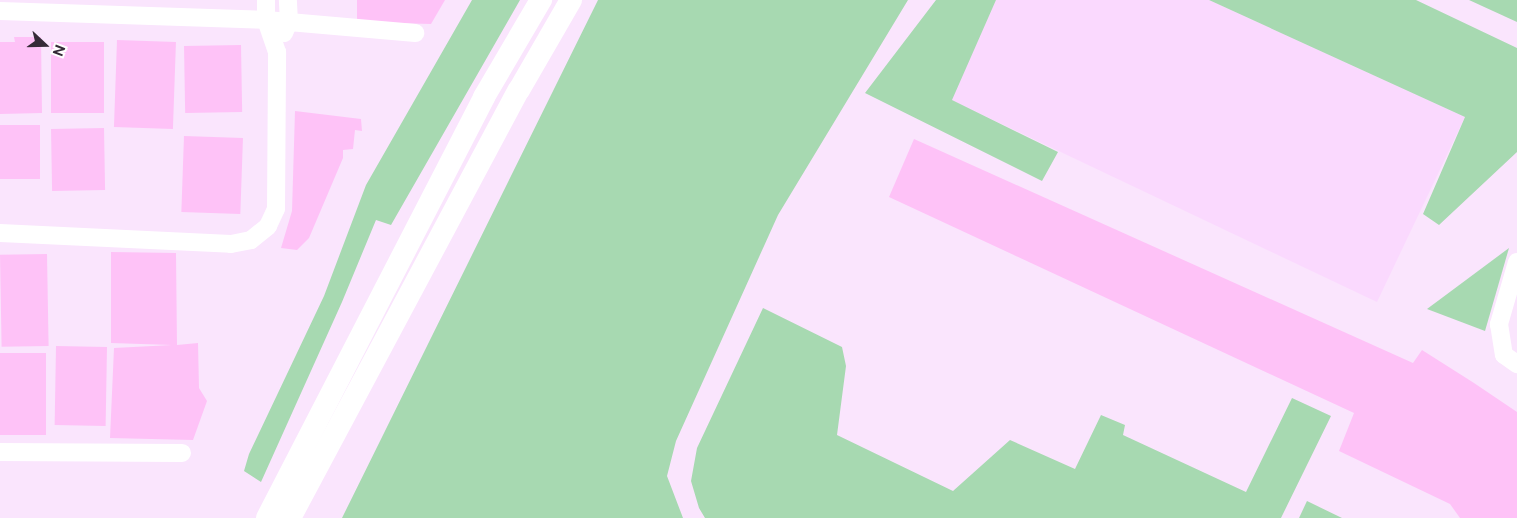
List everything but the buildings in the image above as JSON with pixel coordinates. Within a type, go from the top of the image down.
[{"type":"street","points":[[0,233],[231,244],[251,240],[268,226],[276,209],[276,52],[266,20],[266,0]]},
{"type":"street","points":[[276,52],[288,22],[288,0]]},
{"type":"street","points":[[276,517],[484,97],[541,0]]},
{"type":"street","points":[[276,517],[571,0]]},
{"type":"street","points":[[0,11],[266,20],[415,33]]},
{"type":"street","points":[[1517,262],[1499,324],[1504,355],[1517,364]]},
{"type":"street","points":[[0,452],[182,454]]},
{"type":"shaded area","points":[[996,0],[1209,0],[1465,117],[1377,302],[951,100]]},
{"type":"green space","points":[[472,0],[520,0],[391,225],[376,220],[342,302],[261,482],[244,471],[249,454],[324,296],[366,185]]},
{"type":"green space","points":[[598,0],[908,0],[778,215],[676,441],[667,476],[683,518],[342,518]]},
{"type":"green space","points":[[936,0],[996,0],[952,100],[1058,152],[1042,181],[865,93]]},
{"type":"green space","points":[[1209,0],[1416,0],[1517,48],[1517,152],[1439,225],[1423,214],[1465,117]]},
{"type":"green space","points":[[1469,0],[1517,0],[1517,22]]},
{"type":"green space","points":[[1509,248],[1485,331],[1427,309]]},
{"type":"green space","points":[[763,308],[842,347],[846,366],[837,435],[953,491],[1010,440],[1075,469],[1101,415],[1125,425],[1123,435],[1246,492],[1292,398],[1331,416],[1281,518],[705,518],[699,508],[691,481],[697,448]]},
{"type":"green space","points":[[1307,501],[1342,518],[1299,518]]}]
